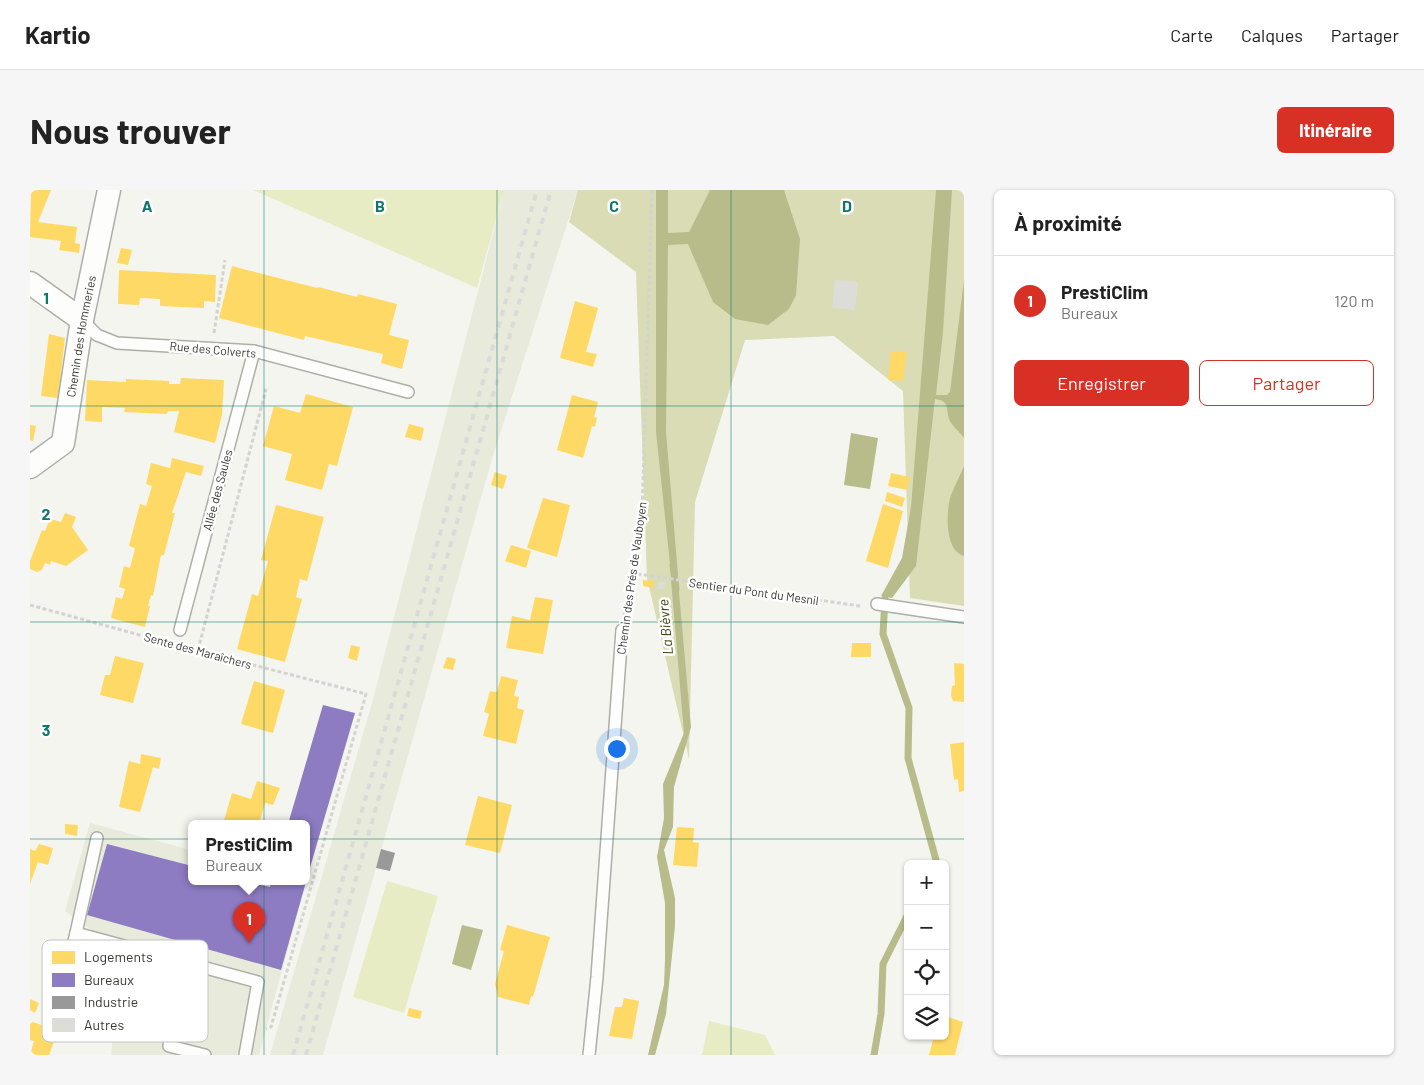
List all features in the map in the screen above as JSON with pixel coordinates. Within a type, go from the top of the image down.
[{"type":"street","name":"Chemin des Hommeries","points":[[30,467],[63,444],[82,320],[109,190]]},
{"type":"street","points":[[30,283],[82,320]]},
{"type":"lane","name":"Rue des Colverts","points":[[82,320],[97,335],[117,344],[254,351],[408,392]]},
{"type":"lane","name":"Allée des Saules","points":[[180,630],[254,351]]},
{"type":"lane","points":[[883,605],[964,617]]},
{"type":"lane","name":"Chemin des Prés de Vauboyen","points":[[589,1055],[597,977],[622,630]]},
{"type":"lane","points":[[74,940],[97,838]]},
{"type":"lane","points":[[76,933],[103,940]]},
{"type":"lane","points":[[208,968],[258,982],[245,1055]]},
{"type":"lane","points":[[170,1042],[169,1046],[205,1055]]},
{"type":"path","name":"Chemin des Prés de Vauboyen","points":[[622,630],[642,516],[652,190]]},
{"type":"path","points":[[212,348],[225,260]]},
{"type":"path","name":"Allée des Saules","points":[[198,650],[266,389]]},
{"type":"path","name":"Sentier du Pont du Mesnil","points":[[631,573],[869,607],[883,605]]},
{"type":"path","name":"Sente des Maraîchers","points":[[30,605],[170,643]]},
{"type":"path","name":"Sente des Maraîchers","points":[[179,646],[366,694],[271,1027],[248,1037]]},
{"type":"shaded area","points":[[253,190],[504,190],[477,288]]},
{"type":"shaded area","points":[[504,190],[578,190],[492,459],[323,1055],[270,1055],[372,703]]},
{"type":"shaded area","points":[[578,190],[964,190],[964,606],[910,598],[903,391],[834,336],[745,340],[695,502],[689,759],[647,578],[636,272],[569,222]]},
{"type":"shaded area","points":[[656,190],[668,190],[668,233],[689,232],[710,190],[784,190],[800,239],[796,295],[789,309],[768,325],[735,319],[713,302],[688,244],[668,245],[666,432],[678,575],[671,573],[656,432]]},
{"type":"shaded area","points":[[936,190],[952,190],[943,332],[936,395],[947,395],[950,392],[964,280],[964,438],[950,421],[945,404],[935,399],[916,566],[892,598],[881,596],[902,558],[911,507]]},
{"type":"shaded area","points":[[851,433],[878,438],[870,489],[844,485]]},
{"type":"shaded area","points":[[964,466],[964,556],[957,553],[950,538],[948,510],[951,495]]},
{"type":"shaded area","points":[[671,580],[678,581],[691,727],[674,787],[673,827],[664,850],[675,898],[675,926],[666,1014],[655,1055],[648,1055],[664,985],[665,903],[657,857],[664,818],[663,784],[684,733]]},
{"type":"shaded area","points":[[90,823],[188,849],[188,885],[305,885],[259,1055],[111,1055],[112,1042],[208,1042],[208,940],[106,940],[65,911]]},
{"type":"shaded area","points":[[387,881],[438,896],[404,1013],[353,997]]},
{"type":"shaded area","points":[[462,925],[483,930],[471,970],[452,964]]},
{"type":"shaded area","points":[[709,1021],[765,1035],[775,1055],[702,1055]]},
{"type":"building: Logements","points":[[31,190],[51,190],[38,222],[77,227],[75,243],[80,244],[79,253],[59,250],[61,241],[30,237]]},
{"type":"building: Logements","points":[[121,248],[132,250],[128,265],[117,263]]},
{"type":"building: Logements","points":[[232,266],[317,288],[357,297],[358,294],[397,304],[389,335],[409,340],[402,369],[381,363],[383,354],[305,336],[304,340],[219,318]]},
{"type":"building: Logements","points":[[119,270],[216,275],[215,302],[204,301],[204,308],[160,306],[160,299],[140,298],[139,305],[118,304]]},
{"type":"building: Logements","points":[[575,301],[598,308],[586,352],[597,354],[593,367],[560,358]]},
{"type":"building: Logements","points":[[49,334],[65,338],[58,398],[41,396]]},
{"type":"building: Logements","points":[[891,351],[907,351],[903,381],[888,380]]},
{"type":"building: Logements","points":[[181,378],[224,380],[222,415],[215,443],[174,432],[179,411],[168,411],[167,414],[124,412],[125,408],[102,407],[102,422],[85,421],[87,380],[126,382],[126,379],[169,381],[169,384],[180,384]]},
{"type":"building: Logements","points":[[306,394],[353,407],[337,466],[329,464],[322,490],[285,480],[292,454],[263,446],[274,406],[300,413]]},
{"type":"building: Logements","points":[[572,395],[598,402],[594,417],[597,418],[595,427],[592,426],[583,458],[557,450]]},
{"type":"building: Logements","points":[[409,424],[424,428],[421,441],[405,437]]},
{"type":"building: Logements","points":[[30,425],[36,426],[33,441],[30,440]]},
{"type":"building: Logements","points":[[172,458],[204,466],[201,476],[186,472],[172,513],[175,513],[164,555],[161,555],[153,596],[151,595],[148,606],[150,606],[145,627],[111,618],[116,597],[122,599],[125,589],[119,587],[124,566],[130,568],[135,548],[129,546],[140,504],[146,506],[152,486],[146,484],[151,463],[170,468]]},
{"type":"building: Logements","points":[[495,472],[507,476],[503,489],[491,485]]},
{"type":"building: Logements","points":[[891,473],[910,477],[907,490],[888,486]]},
{"type":"building: Logements","points":[[887,492],[905,498],[902,507],[885,501]]},
{"type":"building: Logements","points":[[543,498],[570,505],[557,557],[527,548]]},
{"type":"building: Logements","points":[[883,504],[903,511],[888,568],[866,561]]},
{"type":"building: Logements","points":[[276,505],[324,517],[307,581],[300,579],[296,597],[302,599],[285,662],[237,649],[252,594],[258,596],[268,561],[261,560]]},
{"type":"building: Logements","points":[[65,513],[76,517],[72,527],[88,550],[66,566],[51,561],[50,565],[45,563],[42,570],[37,572],[30,569],[30,561],[42,530],[45,531],[50,519],[61,522]]},
{"type":"building: Logements","points":[[511,545],[531,551],[526,568],[505,561]]},
{"type":"building: Logements","points":[[643,580],[654,581],[653,588],[643,586]]},
{"type":"building: Logements","points":[[535,597],[553,600],[543,654],[506,648],[512,616],[530,620]]},
{"type":"building: Logements","points":[[852,643],[871,643],[871,657],[851,657]]},
{"type":"building: Logements","points":[[351,645],[360,647],[357,661],[348,658]]},
{"type":"building: Logements","points":[[115,656],[144,663],[133,703],[100,695],[105,675],[110,675]]},
{"type":"building: Logements","points":[[447,657],[456,659],[453,670],[443,668]]},
{"type":"building: Logements","points":[[954,663],[964,664],[964,702],[953,701],[951,695],[952,686],[955,685]]},
{"type":"building: Logements","points":[[501,676],[518,680],[514,696],[519,697],[517,708],[524,710],[516,744],[483,736],[489,714],[484,712],[490,691],[497,692]]},
{"type":"building: Logements","points":[[254,681],[285,690],[273,733],[241,724]]},
{"type":"building: Logements","points":[[964,742],[964,791],[959,792],[958,779],[954,780],[950,744]]},
{"type":"building: Logements","points":[[141,754],[161,758],[159,769],[153,767],[140,812],[119,807],[129,761],[140,764]]},
{"type":"building: Logements","points":[[257,781],[280,788],[273,805],[265,803],[260,820],[224,820],[232,793],[251,799]]},
{"type":"building: Logements","points":[[478,796],[512,805],[500,853],[465,845]]},
{"type":"building: Logements","points":[[65,824],[78,825],[77,836],[65,834]]},
{"type":"building: Logements","points":[[677,827],[694,828],[693,842],[699,843],[697,867],[673,865]]},
{"type":"building: Logements","points":[[39,844],[53,848],[48,865],[38,862],[30,884],[30,849],[35,851]]},
{"type":"building: Logements","points":[[507,925],[550,937],[529,1005],[498,997],[495,984],[504,951],[500,950]]},
{"type":"building: Logements","points":[[624,998],[639,1001],[632,1039],[609,1036],[615,1007],[622,1007]]},
{"type":"building: Logements","points":[[30,999],[39,1003],[35,1013],[30,1010]]},
{"type":"building: Logements","points":[[409,1008],[422,1011],[420,1019],[407,1016]]},
{"type":"building: Logements","points":[[949,1017],[963,1022],[955,1055],[929,1055],[933,1040],[949,1040]]},
{"type":"building: Logements","points":[[33,1022],[42,1025],[42,1042],[54,1042],[49,1055],[30,1055],[34,1041],[30,1040],[30,1024]]},
{"type":"building: Bureaux","points":[[323,705],[355,713],[310,868],[310,820],[289,820]]},
{"type":"building: Bureaux","points":[[107,844],[188,865],[188,885],[262,885],[270,887],[270,885],[305,885],[281,970],[208,949],[208,940],[175,940],[87,915]]},
{"type":"building: Industrie","points":[[381,849],[395,853],[390,871],[376,868]]},
{"type":"building: Autres","points":[[835,280],[858,282],[855,310],[832,308]]},
{"type":"building: Autres","points":[[659,582],[666,582],[664,589],[658,589]]},
{"type":"waterway","name":"La Bièvre","points":[[673,565],[676,589]]},
{"type":"waterway","points":[[885,599],[883,634],[909,708],[908,758],[936,860]]},
{"type":"waterway","points":[[874,1055],[881,1014],[883,964],[904,922]]},
{"type":"railway","points":[[293,1055],[537,190]]},
{"type":"railway","points":[[306,1055],[551,190]]},
{"type":"place","name":"PrestiClim","points":[[249,943]]}]
